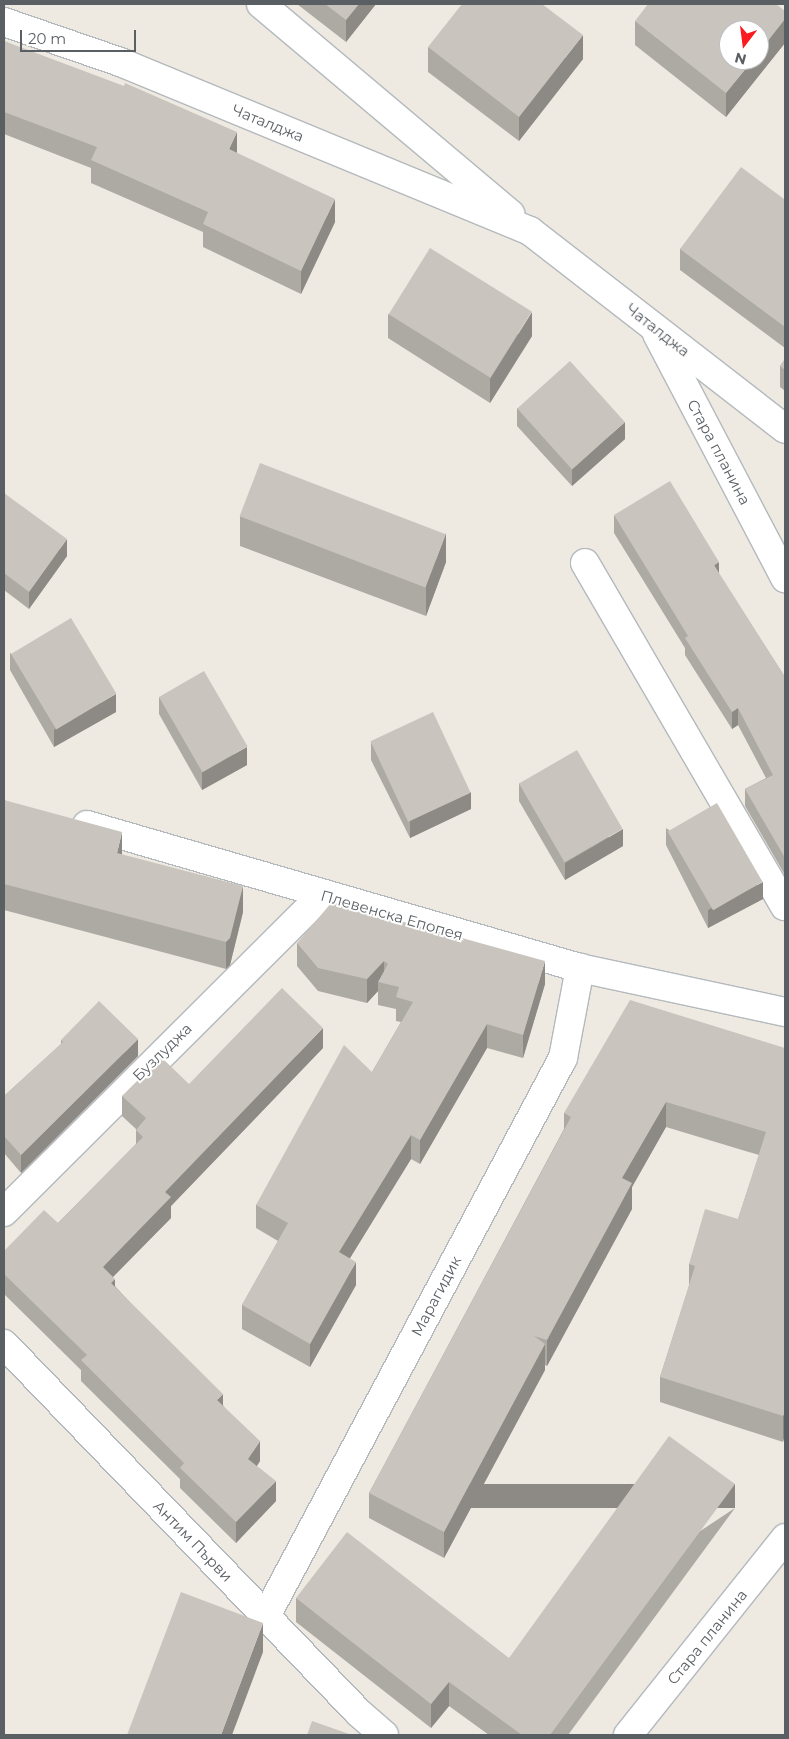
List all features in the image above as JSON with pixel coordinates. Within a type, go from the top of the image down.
[{"type":"street","name":"Чаталджа","points":[[261,4],[530,231],[785,430]]},
{"type":"street","name":"Чаталджа","points":[[4,22],[120,62],[530,231]]},
{"type":"street","name":"Стара планина","points":[[653,326],[785,578]]},
{"type":"street","points":[[585,563],[785,906]]},
{"type":"street","name":"Плевенска Епопея","points":[[60,816],[322,895],[580,968],[785,1012]]},
{"type":"street","name":"Бузлуджа","points":[[4,1212],[322,895]]},
{"type":"street","name":"Марагидик","points":[[266,1616],[564,1058],[580,968]]},
{"type":"street","name":"Антим Първи","points":[[4,1344],[266,1616],[384,1735]]},
{"type":"street","name":"Стара планина","points":[[628,1735],[785,1538]]},
{"type":"building","points":[[325,4],[359,4],[346,20]]},
{"type":"building","points":[[462,4],[542,4],[583,35],[519,117],[428,47]]},
{"type":"building","points":[[648,4],[776,4],[785,11],[785,19],[769,39],[769,20],[719,20],[719,70],[745,70],[726,93],[635,21]]},
{"type":"building","points":[[4,41],[124,86],[125,83],[237,132],[229,149],[335,199],[301,271],[203,224],[208,212],[91,160],[97,147],[4,112]]},
{"type":"building","points":[[741,167],[784,199],[785,197],[785,327],[680,249]]},
{"type":"building","points":[[430,248],[532,312],[490,378],[389,314]]},
{"type":"building","points":[[785,359],[785,370],[780,366]]},
{"type":"building","points":[[570,361],[625,422],[572,469],[517,409]]},
{"type":"building","points":[[260,463],[446,534],[425,588],[240,516]]},
{"type":"building","points":[[670,481],[719,562],[714,565],[785,677],[785,858],[745,789],[773,775],[738,708],[732,712],[685,638],[688,636],[614,515]]},
{"type":"building","points":[[4,493],[67,539],[29,592],[4,573]]},
{"type":"building","points":[[71,618],[116,693],[56,729],[11,654]]},
{"type":"building","points":[[204,671],[248,746],[202,772],[159,697]]},
{"type":"building","points":[[433,712],[471,793],[408,822],[370,741]]},
{"type":"building","points":[[577,750],[622,829],[564,862],[519,784]]},
{"type":"building","points":[[4,800],[122,832],[117,853],[243,886],[230,938],[226,942],[4,884]]},
{"type":"building","points":[[717,803],[763,882],[713,910],[668,832]]},
{"type":"building","points":[[332,902],[545,961],[523,1035],[487,1024],[420,1140],[411,1135],[339,1252],[356,1262],[310,1344],[242,1305],[288,1223],[256,1205],[344,1045],[372,1072],[413,1002],[396,997],[399,987],[378,982],[388,964],[384,961],[367,979],[318,968],[297,943]]},
{"type":"building","points":[[282,988],[323,1028],[165,1192],[171,1197],[103,1267],[115,1279],[111,1283],[223,1394],[217,1400],[260,1441],[248,1459],[276,1481],[236,1522],[180,1468],[184,1463],[81,1360],[87,1355],[4,1274],[4,1251],[44,1210],[58,1223],[143,1137],[136,1130],[146,1118],[122,1096],[161,1057],[189,1084]]},
{"type":"building","points":[[630,1000],[785,1048],[785,1410],[783,1416],[660,1377],[695,1266],[689,1264],[705,1209],[738,1219],[766,1132],[666,1102],[622,1178],[632,1183],[547,1340],[534,1336],[545,1344],[444,1532],[369,1493],[571,1117],[564,1113]]},
{"type":"building","points":[[99,1001],[138,1039],[21,1155],[4,1136],[4,1096],[63,1042],[61,1040]]},
{"type":"building","points":[[669,1436],[735,1484],[550,1735],[522,1735],[449,1682],[431,1704],[296,1598],[347,1532],[509,1658]]},
{"type":"building","points":[[181,1592],[263,1623],[221,1735],[127,1735]]},
{"type":"building","points":[[312,1721],[352,1735],[307,1735]]}]
